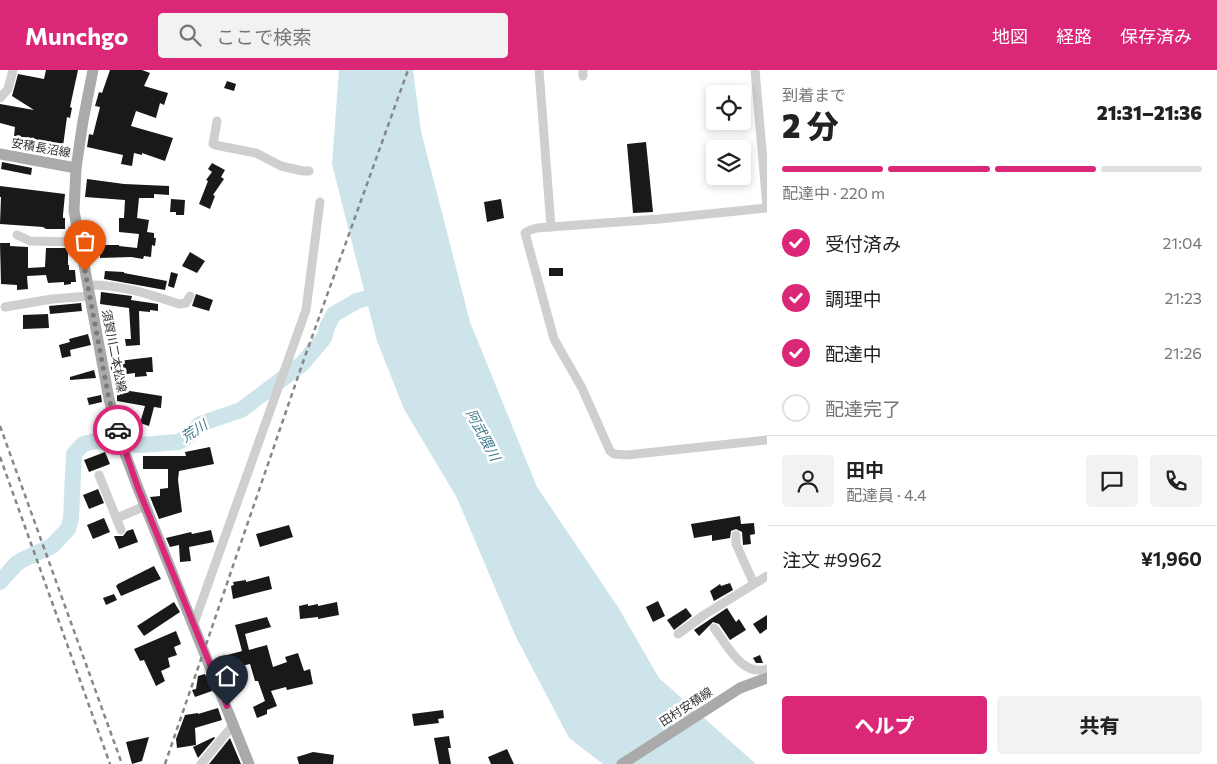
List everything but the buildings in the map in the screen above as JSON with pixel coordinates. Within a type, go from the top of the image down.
[{"type":"main road","name":"須賀川二本松線","points":[[93,70],[76,168],[74,211],[109,399],[121,443],[145,506],[249,764]]},
{"type":"main road","name":"安積長沼線","points":[[0,154],[76,168]]},
{"type":"main road","name":"田村安積線","points":[[622,764],[740,688],[767,678]]},
{"type":"street","points":[[0,98],[8,89],[12,70]]},
{"type":"street","points":[[539,70],[552,227]]},
{"type":"street","points":[[755,70],[767,207],[532,228],[525,234],[556,345],[582,388],[610,451],[614,454],[627,455],[767,440]]},
{"type":"street","points":[[217,121],[214,145],[256,153],[281,166],[309,171]]},
{"type":"street","points":[[193,626],[306,310],[320,202]]},
{"type":"street","points":[[17,235],[30,241],[79,242]]},
{"type":"street","points":[[5,307],[88,291],[102,285],[127,288],[179,304],[186,303],[190,296]]},
{"type":"street","points":[[99,475],[121,530]]},
{"type":"street","points":[[117,518],[145,506]]},
{"type":"street","points":[[736,535],[736,544],[754,584]]},
{"type":"street","points":[[678,634],[704,615],[766,578]]},
{"type":"street","points":[[714,628],[746,667],[756,670],[767,668]]},
{"type":"street","points":[[201,764],[234,724]]},
{"type":"water","name":"阿武隈川","points":[[339,70],[413,70],[421,131],[470,322],[537,487],[618,607],[659,678],[756,764],[603,764],[569,738],[515,635],[457,498],[404,409],[377,341],[332,164]]},
{"type":"waterway","name":"荒川","points":[[0,582],[16,564],[52,546],[68,529],[71,518],[74,454],[83,444],[96,441],[140,445],[179,442],[192,433],[200,424],[241,410],[302,364],[324,338],[334,314],[357,301],[385,293]]},
{"type":"railway","points":[[165,764],[303,362],[408,70]]},
{"type":"railway","points":[[0,426],[122,764]]},
{"type":"railway","points":[[0,457],[110,764]]},
{"type":"way so far","points":[[85,271],[109,399],[118,430]]},
{"type":"route","points":[[118,430],[138,488],[227,706]]}]
